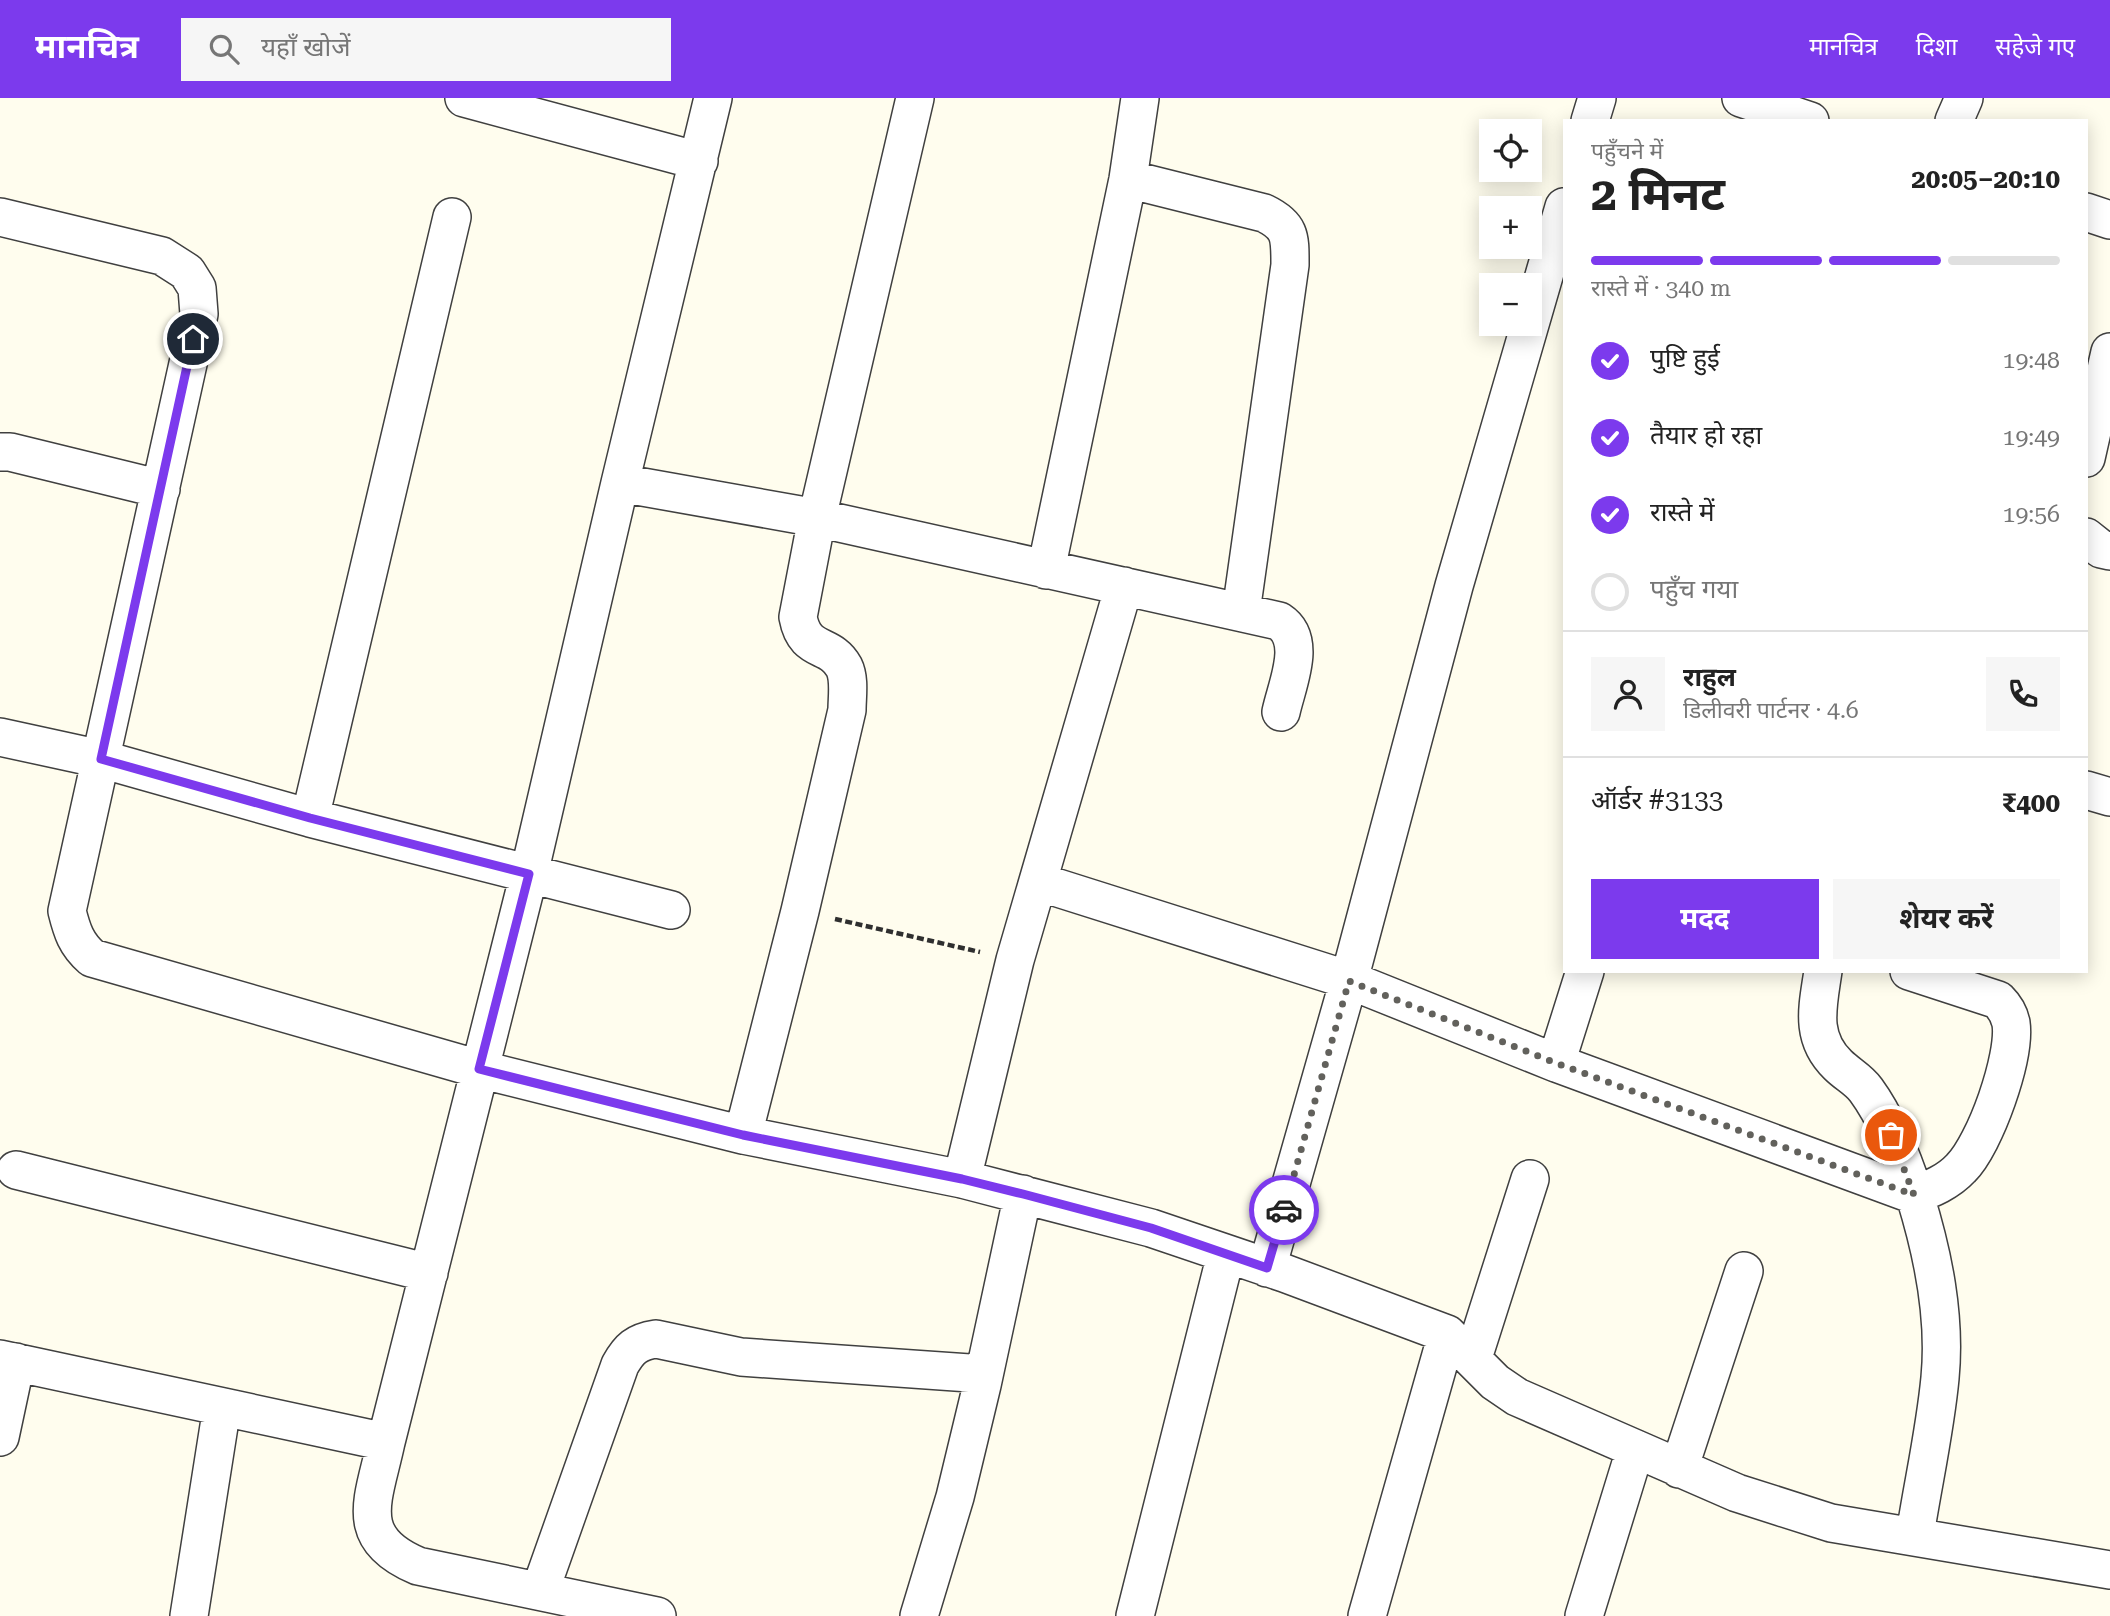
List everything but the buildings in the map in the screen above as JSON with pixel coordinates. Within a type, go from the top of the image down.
[{"type":"street","points":[[464,98],[699,161]]},
{"type":"street","points":[[657,1616],[418,1566],[395,1556],[380,1542],[372,1524],[372,1505],[529,874],[713,98]]},
{"type":"street","points":[[743,1135],[800,911],[847,710],[845,668],[836,657],[808,642],[800,631],[798,617],[817,518],[915,98]]},
{"type":"street","points":[[1046,570],[1128,179],[1140,98]]},
{"type":"street","points":[[1591,119],[1597,98]]},
{"type":"street","points":[[1741,98],[1804,119]]},
{"type":"street","points":[[1955,119],[1964,98]]},
{"type":"street","points":[[1128,179],[1264,213],[1279,220],[1290,238],[1290,265],[1241,612]]},
{"type":"street","points":[[1267,1268],[1349,981],[1454,586],[1563,210]]},
{"type":"street","points":[[2088,213],[2110,220]]},
{"type":"street","points":[[0,217],[162,256],[187,272],[197,288],[199,314],[67,911],[80,947],[92,958],[479,1069],[743,1135],[962,1179],[1151,1228],[1267,1268],[1460,1346],[1496,1382],[1517,1397],[1737,1493],[1831,1522],[2110,1570]]},
{"type":"street","points":[[310,818],[452,217]]},
{"type":"street","points":[[2088,449],[2110,352]]},
{"type":"street","points":[[0,452],[10,452],[161,489]]},
{"type":"street","points":[[620,484],[817,518],[1279,621],[1288,627],[1293,638],[1294,652],[1281,712]]},
{"type":"street","points":[[2088,539],[2101,549],[2110,551]]},
{"type":"street","points":[[962,1179],[1015,960],[1124,586]]},
{"type":"street","points":[[0,737],[101,759],[310,818],[671,910]]},
{"type":"street","points":[[2088,791],[2110,797]]},
{"type":"street","points":[[1039,882],[1349,981],[1556,1063],[1914,1195],[1934,1188],[1961,1168],[1976,1145],[1994,1109],[2010,1044],[2011,1024],[2006,1008],[1998,1000],[1915,973]]},
{"type":"street","points":[[1556,1063],[1584,973]]},
{"type":"street","points":[[1824,973],[1816,1012],[1824,1047],[1838,1065],[1864,1086],[1883,1115],[1914,1195],[1936,1275],[1940,1320],[1940,1377],[1915,1535]]},
{"type":"street","points":[[16,1170],[429,1273]]},
{"type":"street","points":[[1367,1616],[1460,1346],[1530,1180]]},
{"type":"street","points":[[919,1616],[955,1497],[1023,1194]]},
{"type":"street","points":[[1135,1616],[1226,1254]]},
{"type":"street","points":[[1679,1469],[1744,1271]]},
{"type":"street","points":[[540,1591],[620,1365],[630,1348],[642,1341],[656,1339],[741,1357],[984,1374]]},
{"type":"street","points":[[0,1437],[8,1361],[386,1442]]},
{"type":"street","points":[[188,1616],[222,1407]]},
{"type":"street","points":[[1584,1616],[1635,1450]]},
{"type":"path","points":[[800,911],[1015,960]]},
{"type":"way so far","points":[[1284,1210],[1349,981],[1556,1063],[1914,1195],[1891,1135]]},
{"type":"route","points":[[193,339],[101,759],[310,818],[529,874],[479,1069],[743,1135],[962,1179],[1023,1194],[1151,1228],[1267,1268],[1284,1210]]}]
